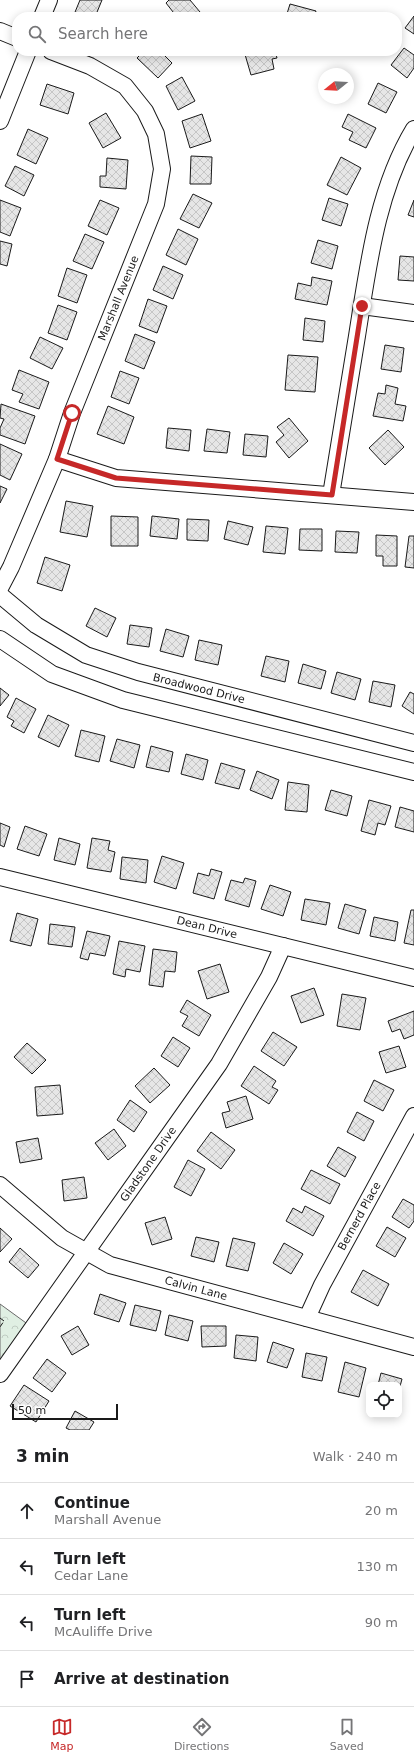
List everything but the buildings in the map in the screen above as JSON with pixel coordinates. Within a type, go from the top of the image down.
[{"type":"street","points":[[44,12],[49,0]]},
{"type":"street","points":[[0,31],[12,36]]},
{"type":"street","points":[[0,121],[26,56]]},
{"type":"street","name":"Marshall Avenue","points":[[0,588],[11,567],[57,459],[72,413],[156,204],[162,169],[156,134],[145,111],[124,86],[90,66],[64,56]]},
{"type":"street","points":[[332,495],[362,306],[380,211],[406,142],[414,129]]},
{"type":"street","points":[[362,306],[414,313]]},
{"type":"street","points":[[57,459],[116,478],[414,502]]},
{"type":"street","name":"Broadwood Drive","points":[[0,595],[36,625],[86,655],[138,672],[414,743]]},
{"type":"street","points":[[0,639],[52,674],[122,700],[414,772]]},
{"type":"street","name":"Dean Drive","points":[[0,877],[414,978]]},
{"type":"street","name":"Gladstone Drive","points":[[0,1374],[219,1064],[269,977],[282,946]]},
{"type":"street","name":"Bernerd Place","points":[[307,1318],[322,1285],[414,1116]]},
{"type":"street","name":"Calvin Lane","points":[[0,1185],[62,1238],[110,1264],[414,1347]]},
{"type":"green space","points":[[0,1304],[33,1328],[0,1374]]},
{"type":"fence","points":[[0,1318],[4,1321],[0,1327]]},
{"type":"route","points":[[72,413],[57,459],[116,478],[332,495],[362,306]]}]
